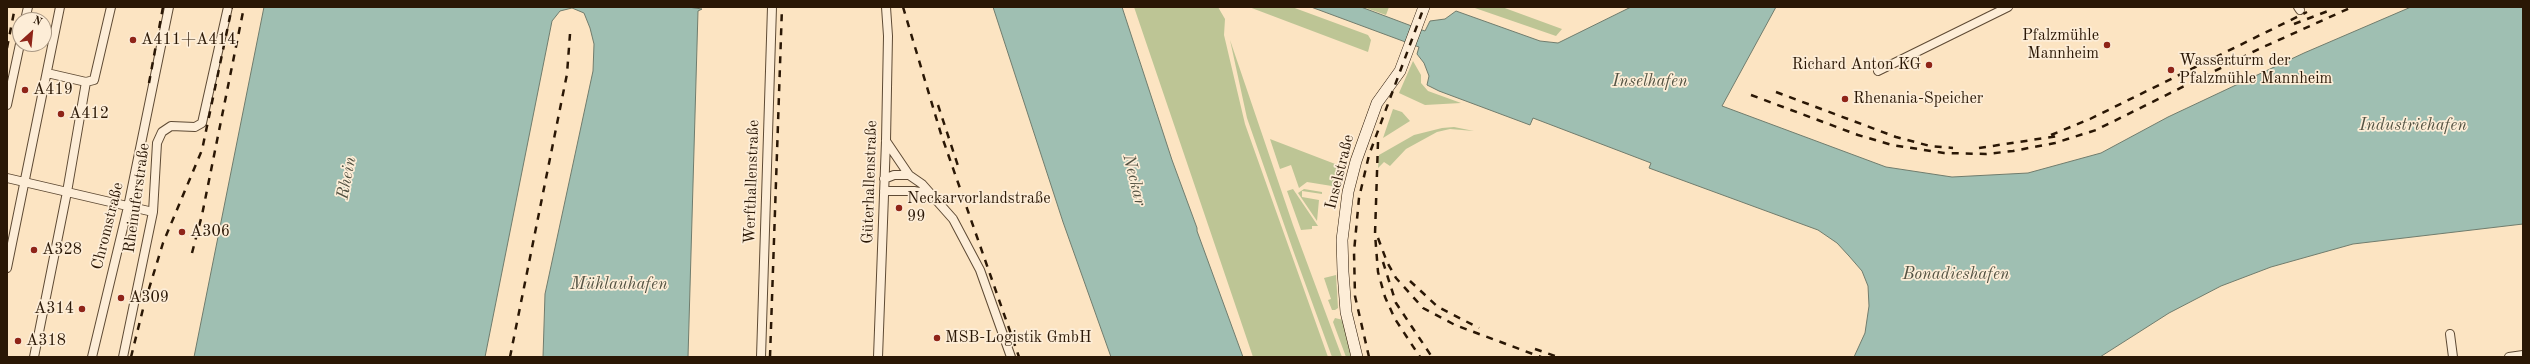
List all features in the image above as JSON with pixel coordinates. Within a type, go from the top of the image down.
[{"type":"street","points":[[7,268],[60,7]]},
{"type":"street","points":[[47,73],[86,82],[94,80],[97,75],[111,7]]},
{"type":"street","name":"Chromstraße","points":[[92,357],[104,301],[128,207],[169,7]]},
{"type":"street","name":"Rheinuferstraße","points":[[123,357],[152,212],[157,143],[162,132],[171,126],[196,127],[202,123],[228,7]]},
{"type":"street","name":"Werfthallenstraße","points":[[761,357],[772,7]]},
{"type":"street","name":"Güterhallenstraße","points":[[878,357],[886,141],[888,36],[886,7]]},
{"type":"street","name":"Inselstraße","points":[[1357,357],[1346,305],[1343,256],[1344,215],[1356,161],[1378,103],[1398,74],[1424,7]]},
{"type":"street","points":[[1878,71],[2008,7]]},
{"type":"street","points":[[7,105],[18,52]]},
{"type":"street","points":[[34,357],[67,192],[86,82]]},
{"type":"street","points":[[886,141],[909,175],[922,184],[930,194],[944,206],[969,247],[1011,357]]},
{"type":"street","points":[[884,179],[894,175],[909,175]]},
{"type":"street","points":[[7,178],[152,212]]},
{"type":"street","points":[[884,191],[914,191],[930,194]]},
{"type":"street","points":[[2450,334],[2453,357]]},
{"type":"street","points":[[2509,357],[2523,355]]},
{"type":"green space","points":[[1134,7],[1218,7],[1225,19],[1224,35],[1245,124],[1328,357],[1253,357]]},
{"type":"green space","points":[[1249,7],[1292,7],[1368,35],[1371,40],[1368,52]]},
{"type":"green space","points":[[1363,7],[1389,7],[1386,15]]},
{"type":"green space","points":[[1472,7],[1502,7],[1562,29],[1556,36]]},
{"type":"green space","points":[[1230,40],[1293,225],[1342,357],[1332,357],[1293,250],[1247,118]]},
{"type":"green space","points":[[1413,61],[1421,75],[1421,83],[1428,91],[1461,103],[1425,105],[1399,93]]},
{"type":"green space","points":[[1393,109],[1402,112],[1410,121],[1383,138]]},
{"type":"green space","points":[[1454,127],[1474,131],[1450,129],[1437,132],[1406,149],[1390,166],[1384,162],[1378,168],[1379,155],[1414,135],[1442,128]]},
{"type":"green space","points":[[1270,139],[1343,167],[1338,187],[1307,182],[1299,188],[1291,165],[1280,169]]},
{"type":"green space","points":[[1293,189],[1318,226],[1312,226],[1312,229],[1301,230],[1287,191]]},
{"type":"green space","points":[[1304,189],[1322,192],[1322,194],[1302,191],[1302,197],[1319,200],[1317,221],[1298,193]]},
{"type":"green space","points":[[1336,275],[1338,308],[1332,310],[1328,300],[1331,299],[1324,278]]},
{"type":"green space","points":[[1335,318],[1343,320],[1351,357],[1346,357],[1333,322]]},
{"type":"water","points":[[264,7],[688,7],[702,9],[698,11],[688,357],[543,357],[545,294],[593,71],[594,44],[590,28],[584,13],[572,8],[560,11],[552,21],[485,357],[194,357]]},
{"type":"water","name":"Neckar","points":[[993,7],[1122,7],[1172,160],[1243,357],[1111,357],[1063,222]]},
{"type":"water","points":[[1311,7],[1361,7],[1425,31],[1430,21],[1445,19],[1456,11],[1540,41],[1558,43],[1631,7],[1776,7],[1722,106],[1886,167],[1952,177],[2028,173],[2101,153],[2168,117],[2304,53],[2411,7],[2523,7],[2523,224],[2353,244],[2271,267],[2221,286],[2169,313],[2100,357],[1854,357],[1865,333],[1869,306],[1868,286],[1862,271],[1849,256],[1837,243],[1818,230],[1649,168],[1651,163],[1533,118],[1530,125],[1439,91],[1427,85],[1429,76],[1424,63],[1417,54],[1419,47]]},
{"type":"railway","points":[[7,48],[15,7]]},
{"type":"railway","points":[[149,83],[163,7]]},
{"type":"railway","points":[[131,357],[144,305],[163,243],[202,150],[232,7]]},
{"type":"railway","points":[[192,253],[202,215],[244,7]]},
{"type":"railway","points":[[770,357],[782,7]]},
{"type":"railway","points":[[903,7],[941,134],[1019,357]]},
{"type":"railway","points":[[1369,357],[1355,296],[1354,252],[1359,198],[1369,155],[1424,7]]},
{"type":"railway","points":[[1751,95],[1858,135],[1892,145],[1944,153],[1986,154],[2013,151],[2055,143],[2096,130],[2259,49],[2352,7]]},
{"type":"railway","points":[[2294,24],[2328,11]]},
{"type":"railway","points":[[2051,135],[2090,119],[2307,12]]},
{"type":"railway","points":[[510,357],[567,74],[570,34]]},
{"type":"railway","points":[[1776,92],[1896,137],[1930,146],[1953,148]]},
{"type":"railway","points":[[938,105],[959,169]]},
{"type":"railway","points":[[1979,148],[2058,136]]},
{"type":"railway","points":[[1378,142],[1375,234],[1378,272],[1385,297],[1395,319],[1420,357]]},
{"type":"railway","points":[[1378,238],[1387,262],[1396,278],[1423,308],[1455,325],[1541,357]]},
{"type":"railway","points":[[1383,262],[1396,303],[1432,357]]},
{"type":"railway","points":[[1410,281],[1438,307],[1479,328]]},
{"type":"railway","points":[[1535,349],[1558,357]]},
{"type":"place","name":"A411+A414","points":[[133,40]]},
{"type":"place","name":"Pfalzmühle Mannheim","points":[[2107,45]]},
{"type":"place","name":"Richard Anton KG","points":[[1929,65]]},
{"type":"place","name":"Wasserturm der Pfalzmühle Mannheim","points":[[2171,70]]},
{"type":"place","name":"A419","points":[[25,90]]},
{"type":"place","name":"Rhenania-Speicher","points":[[1845,99]]},
{"type":"place","name":"A412","points":[[61,114]]},
{"type":"place","name":"Neckarvorlandstraße 99","points":[[899,208]]},
{"type":"place","name":"A306","points":[[182,232]]},
{"type":"place","name":"A328","points":[[34,250]]},
{"type":"place","name":"A309","points":[[121,298]]},
{"type":"place","name":"A314","points":[[82,309]]},
{"type":"place","name":"MSB-Logistik GmbH","points":[[937,338]]},
{"type":"place","name":"A318","points":[[18,341]]},
{"type":"water label","name":"Inselhafen","points":[[1650,82]]},
{"type":"water label","name":"Industriehafen","points":[[2413,126]]},
{"type":"water label","name":"Rhein","points":[[347,178]]},
{"type":"water label","name":"Bonadieshafen","points":[[1956,275]]},
{"type":"water label","name":"Mühlauhafen","points":[[619,285]]}]
